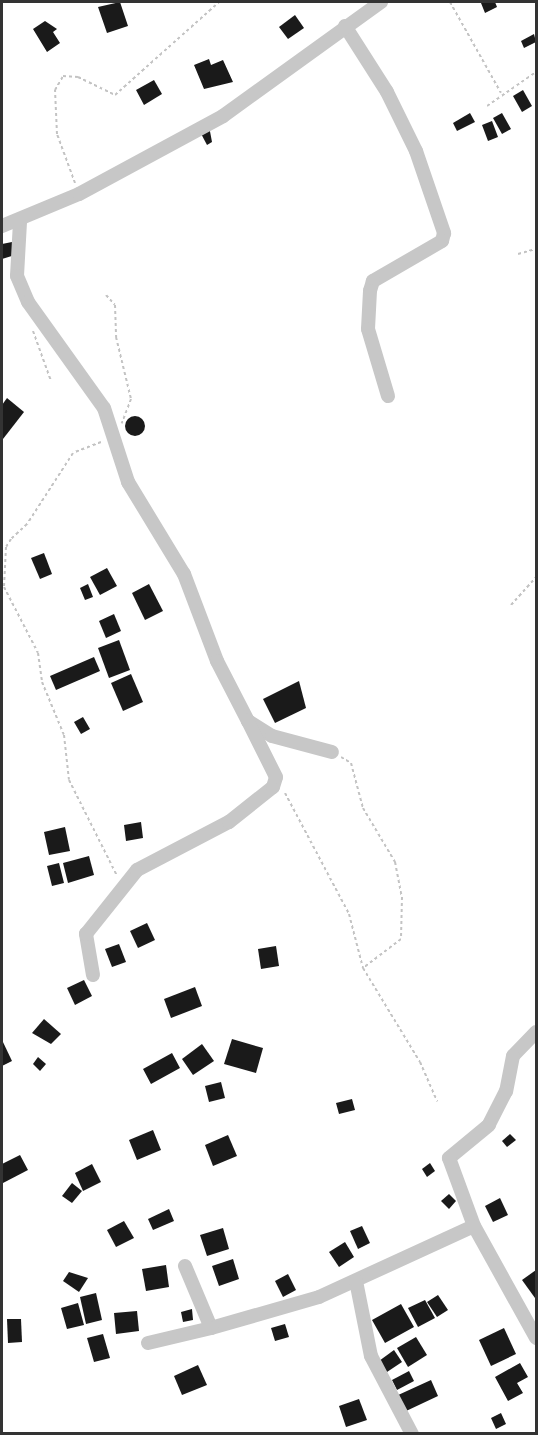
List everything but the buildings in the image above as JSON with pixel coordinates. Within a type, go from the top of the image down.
[{"type":"street","points":[[2,226],[20,222],[79,194],[223,116],[313,55],[345,26],[381,2]]},
{"type":"street","points":[[345,26],[387,92],[416,151],[444,233],[433,247],[373,281],[370,291],[368,330],[388,396]]},
{"type":"street","points":[[20,222],[17,276],[28,302],[104,408],[128,482],[184,574],[217,661],[276,777],[261,800],[229,822],[137,870],[122,886],[86,934],[93,975]]},
{"type":"street","points":[[248,721],[272,736],[332,752]]},
{"type":"street","points":[[537,1032],[513,1056],[506,1091],[489,1125],[449,1158],[474,1226],[537,1338]]},
{"type":"street","points":[[148,1343],[212,1328],[356,1281],[379,1266],[474,1226]]},
{"type":"street","points":[[184,1266],[212,1328]]},
{"type":"street","points":[[356,1281],[371,1356],[412,1434]]},
{"type":"path","points":[[79,194],[57,134],[55,90],[63,76],[78,77],[89,86],[115,95],[219,2]]},
{"type":"path","points":[[450,2],[501,93]]},
{"type":"path","points":[[487,106],[501,93],[537,72]]},
{"type":"path","points":[[518,254],[537,249]]},
{"type":"path","points":[[105,295],[115,305],[116,337],[131,399],[128,414],[113,437],[73,453],[62,467],[27,524],[6,547],[4,587],[38,653],[42,682],[64,735],[69,780],[122,886]]},
{"type":"path","points":[[32,323],[51,381]]},
{"type":"path","points":[[537,545],[537,556]]},
{"type":"path","points":[[511,605],[537,577]]},
{"type":"path","points":[[332,752],[351,763],[363,808],[395,862],[402,897],[401,939],[363,968]]},
{"type":"path","points":[[276,777],[349,914],[363,968],[420,1062],[437,1101]]}]
